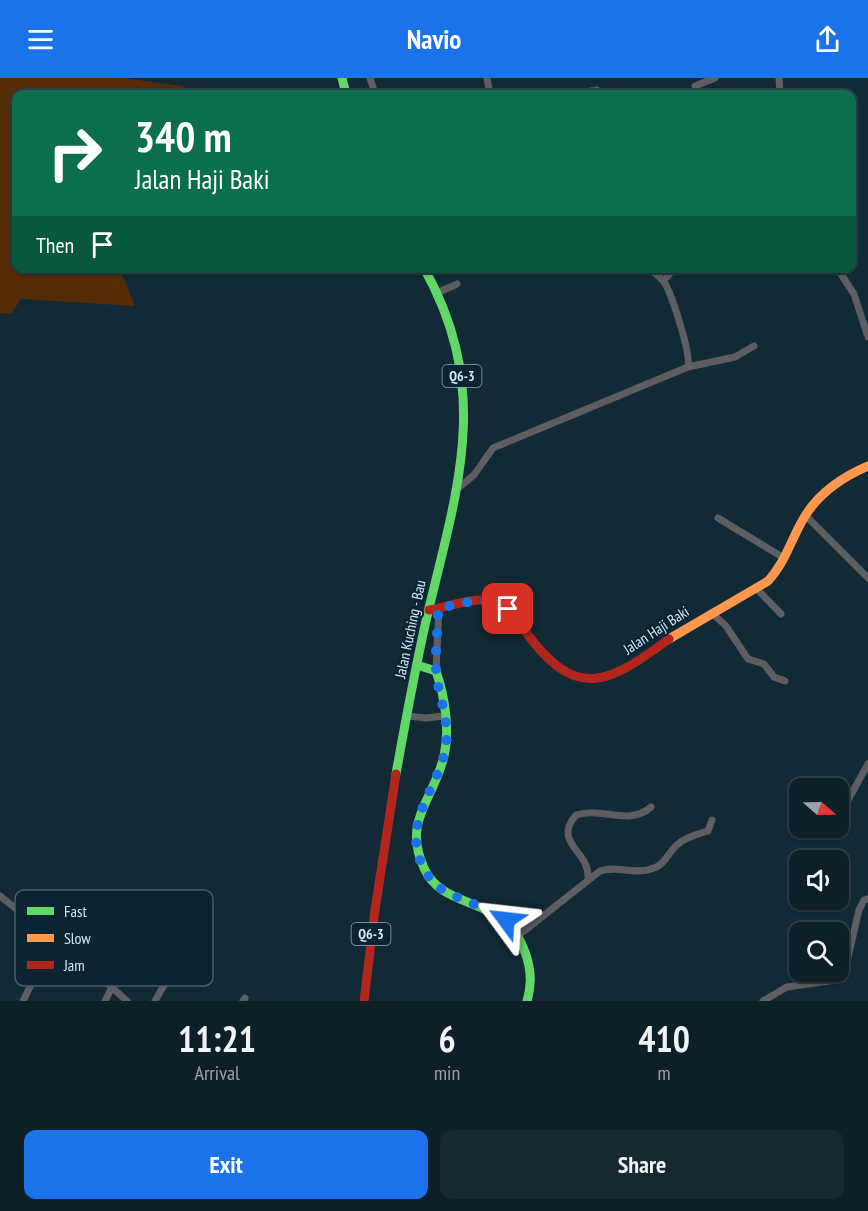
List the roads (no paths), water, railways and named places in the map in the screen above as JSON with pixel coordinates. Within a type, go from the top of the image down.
[{"type":"street","points":[[695,86],[714,78]]},
{"type":"street","name":"Jalan Kuching - Bau","points":[[364,1001],[379,867],[417,664],[434,609],[464,427],[464,389],[458,356],[439,292],[427,273]]},
{"type":"street","points":[[655,273],[663,281],[688,356],[688,367]]},
{"type":"street","points":[[663,281],[670,273]]},
{"type":"street","points":[[840,273],[865,311],[868,337]]},
{"type":"street","points":[[439,292],[457,284]]},
{"type":"street","points":[[455,490],[474,475],[493,448],[683,372],[688,367],[735,357],[754,346]]},
{"type":"street","name":"Jalan Haji Baki","points":[[434,609],[458,604],[499,603],[508,609],[545,658],[559,670],[580,679],[601,678],[623,669],[712,613],[757,589],[776,573],[805,515],[836,485],[868,466]]},
{"type":"street","points":[[805,515],[868,578]]},
{"type":"street","points":[[718,518],[784,558]]},
{"type":"street","points":[[757,589],[781,614]]},
{"type":"street","points":[[434,609],[436,671],[447,743],[443,759],[417,820],[415,841],[420,859],[434,883],[443,890],[489,908],[506,920],[519,935],[529,963],[530,980],[527,1001]]},
{"type":"street","points":[[712,613],[726,626],[748,659],[764,664],[774,676],[785,681]]},
{"type":"street","points":[[417,664],[436,671]]},
{"type":"street","points":[[408,716],[426,718],[444,716]]},
{"type":"street","points":[[849,798],[868,764]]},
{"type":"street","points":[[588,878],[587,863],[574,848],[567,834],[567,827],[576,815],[594,812],[636,817],[651,807]]},
{"type":"street","points":[[519,935],[561,904],[588,878],[607,868],[643,871],[653,869],[665,862],[679,843],[708,831],[712,820]]},
{"type":"street","points":[[0,896],[15,908]]},
{"type":"street","points":[[763,1001],[787,987],[803,983],[835,982],[843,979],[859,910],[864,900],[868,899]]},
{"type":"street","points":[[23,1001],[30,986]]},
{"type":"street","points":[[155,1001],[164,986]]},
{"type":"street","points":[[105,1001],[112,987],[127,1001]]}]
